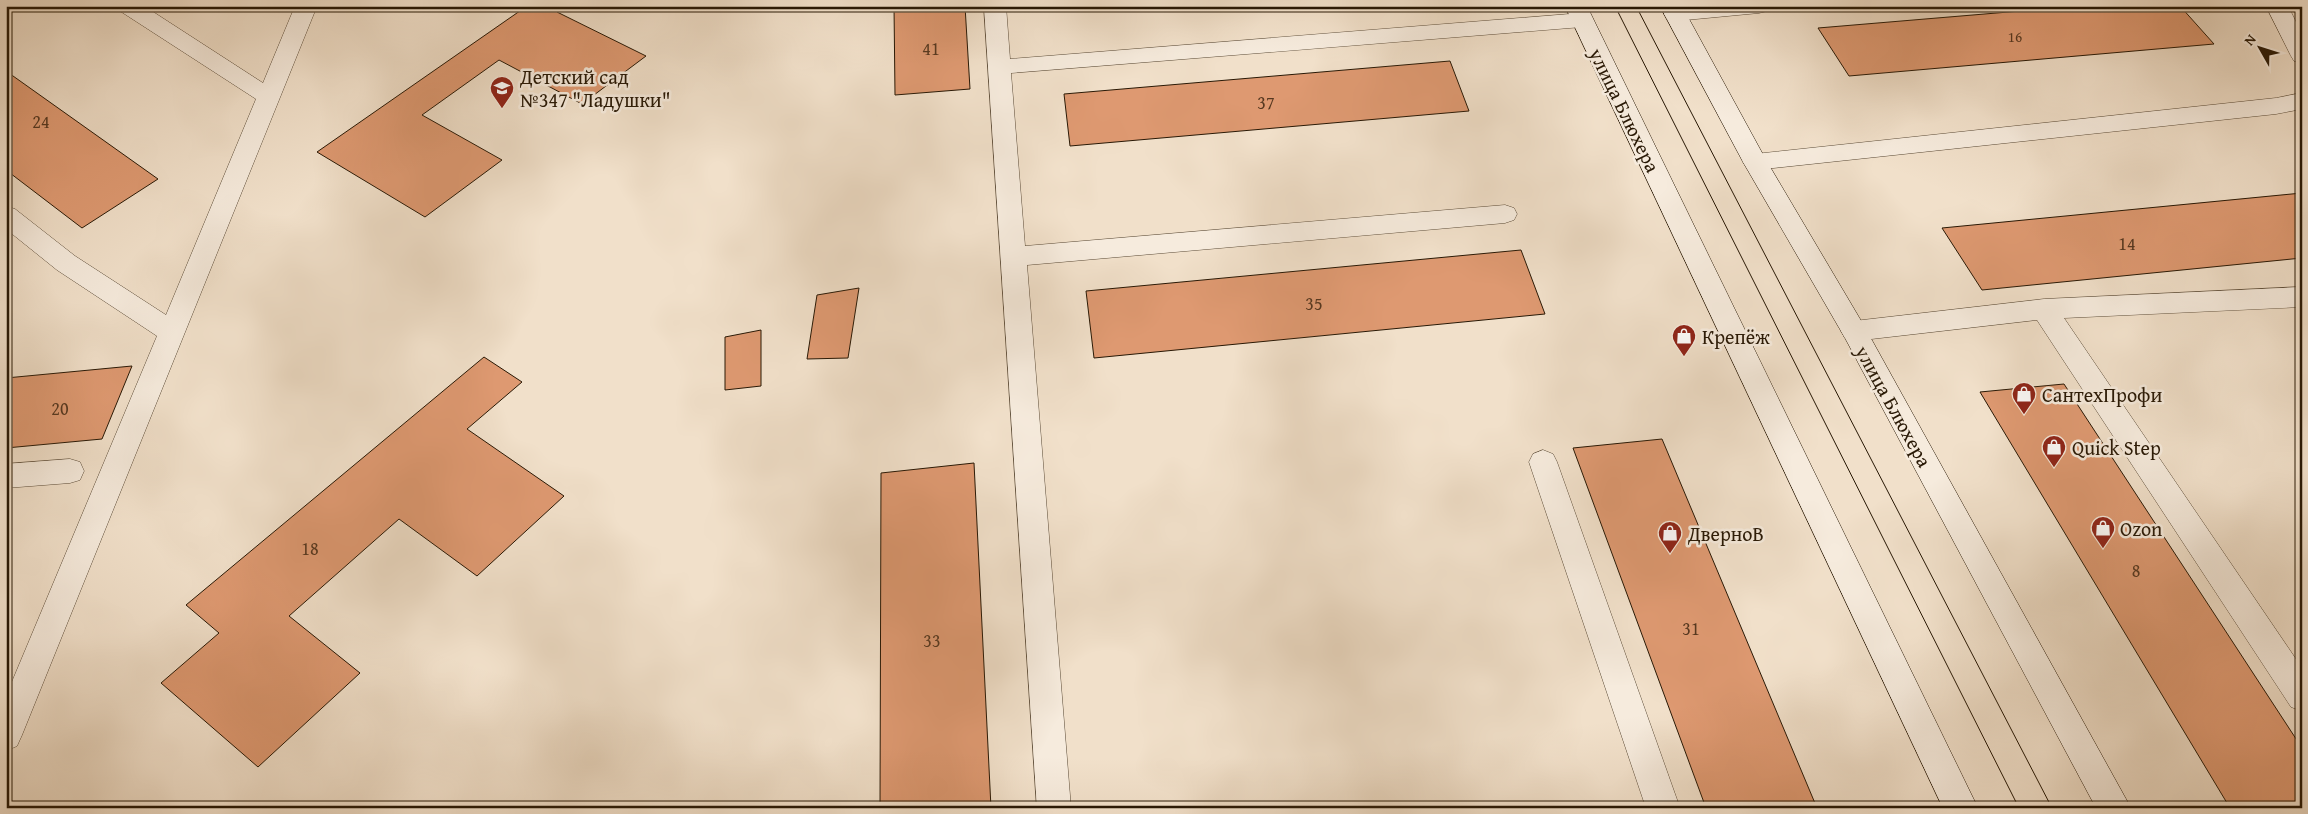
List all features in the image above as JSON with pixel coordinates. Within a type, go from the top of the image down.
[{"type":"street","points":[[128,6],[269,97]]},
{"type":"street","points":[[6,735],[306,6]]},
{"type":"street","points":[[995,6],[1054,808]]},
{"type":"street","points":[[1673,10],[1759,6]]},
{"type":"street","points":[[2277,6],[2302,56]]},
{"type":"street","name":"улица Блюхера","points":[[1673,10],[1754,162],[1854,331],[2114,808]]},
{"type":"street","points":[[999,67],[1579,13]]},
{"type":"street","name":"улица Блюхера","points":[[1579,13],[1961,808]]},
{"type":"street","points":[[1754,162],[2266,107],[2302,101]]},
{"type":"street","points":[[1012,257],[1505,214]]},
{"type":"street","points":[[6,215],[66,263],[172,332]]},
{"type":"street","points":[[1854,331],[2044,309],[2302,298]]},
{"type":"street","points":[[2044,309],[2302,696]]},
{"type":"street","points":[[1543,462],[1664,808]]},
{"type":"street","points":[[6,476],[70,470]]},
{"type":"building","points":[[527,6],[565,6],[557,12],[646,56],[582,104],[499,60],[422,115],[502,160],[425,217],[317,152]]},
{"type":"building","points":[[894,6],[965,6],[970,89],[895,95]]},
{"type":"building","points":[[2080,6],[2180,6],[2214,44],[1849,76],[1818,28]]},
{"type":"building","points":[[1450,61],[1469,111],[1070,146],[1064,94]]},
{"type":"building","points":[[6,71],[158,179],[82,228],[6,170]]},
{"type":"building","points":[[2302,193],[2302,258],[1982,290],[1942,228]]},
{"type":"building","points":[[1521,250],[1545,314],[1094,358],[1086,291]]},
{"type":"building","points":[[859,288],[848,358],[807,359],[817,295]]},
{"type":"building","points":[[761,330],[761,386],[725,390],[725,337]]},
{"type":"building","points":[[484,357],[522,382],[467,429],[564,496],[477,576],[399,519],[289,616],[360,673],[258,767],[161,683],[219,633],[186,605]]},
{"type":"building","points":[[132,366],[102,439],[6,448],[6,378]]},
{"type":"building","points":[[2064,384],[2302,748],[2302,808],[2230,808],[1980,392]]},
{"type":"building","points":[[1662,439],[1817,808],[1706,808],[1573,448]]},
{"type":"building","points":[[974,463],[991,808],[880,808],[881,473]]},
{"type":"tram line","points":[[1615,6],[2019,808]]},
{"type":"tram line","points":[[1636,6],[2052,808]]},
{"type":"place","name":"Детский сад №347 \"Ладушки\"","points":[[502,109]]},
{"type":"place","name":"Крепёж","points":[[1684,357]]},
{"type":"place","name":"СантехПрофи","points":[[2024,415]]},
{"type":"place","name":"Quick Step","points":[[2054,468]]},
{"type":"place","name":"Ozon","points":[[2103,549]]},
{"type":"place","name":"ДверноВ","points":[[1670,554]]}]
